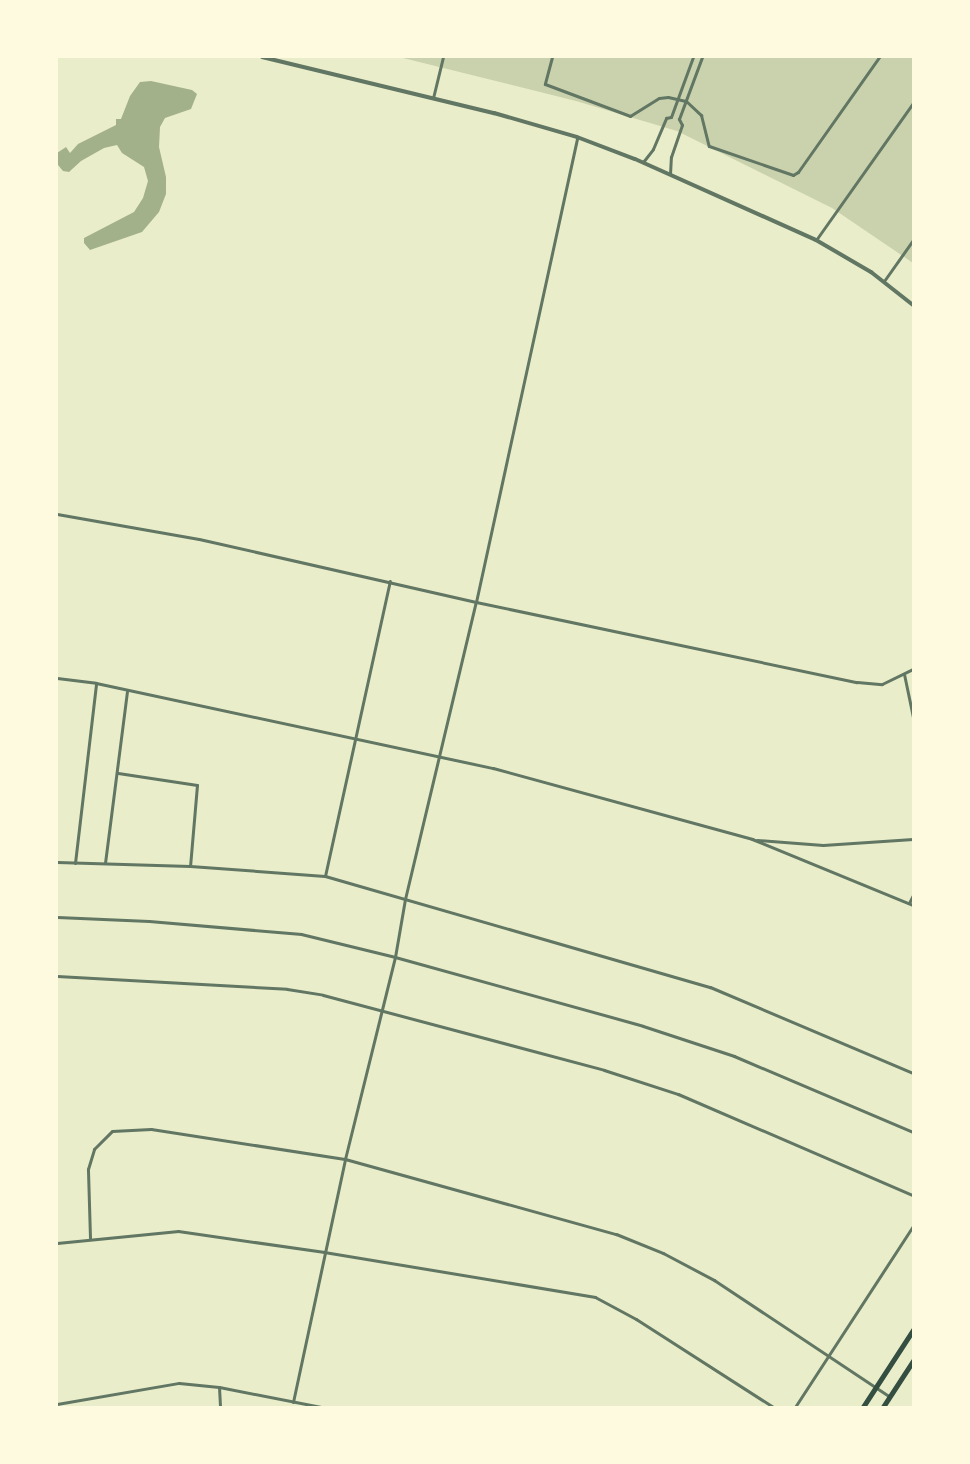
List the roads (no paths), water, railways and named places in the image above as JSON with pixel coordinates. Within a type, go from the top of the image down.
[{"type":"main road","points":[[863,1407],[913,1330]]},
{"type":"main road","points":[[883,1407],[913,1361]]},
{"type":"street","points":[[262,57],[433,98],[577,137],[643,162],[816,240],[884,281],[913,305]]},
{"type":"street","points":[[433,98],[443,57]]},
{"type":"street","points":[[552,57],[545,84],[630,116],[635,116],[653,100],[678,98],[686,101],[701,116],[709,146],[793,175],[798,172],[879,57]]},
{"type":"street","points":[[643,162],[653,149],[666,118],[671,117],[693,57]]},
{"type":"street","points":[[670,174],[671,157],[682,125],[679,119],[702,57]]},
{"type":"street","points":[[816,240],[913,103]]},
{"type":"street","points":[[293,1402],[345,1159],[395,957],[405,899],[476,602],[577,137]]},
{"type":"street","points":[[884,281],[913,240]]},
{"type":"street","points":[[57,514],[199,539],[476,602],[857,682],[882,684],[913,669]]},
{"type":"street","points":[[325,876],[390,582]]},
{"type":"street","points":[[904,674],[913,717]]},
{"type":"street","points":[[57,678],[96,683],[493,768],[752,839],[911,904],[913,895]]},
{"type":"street","points":[[75,863],[96,683]]},
{"type":"street","points":[[105,863],[128,691]]},
{"type":"street","points":[[118,773],[197,784],[190,867]]},
{"type":"street","points":[[752,839],[823,845],[913,839]]},
{"type":"street","points":[[57,862],[190,867],[325,876],[710,987],[913,1073]]},
{"type":"street","points":[[57,917],[172,922],[301,934],[395,957],[643,1026],[734,1056],[913,1132]]},
{"type":"street","points":[[57,976],[287,989],[323,995],[604,1070],[678,1094],[913,1196]]},
{"type":"street","points":[[90,1238],[88,1168],[94,1149],[112,1131],[151,1129],[345,1159],[616,1234],[663,1253],[714,1280],[890,1397]]},
{"type":"street","points":[[795,1407],[913,1226]]},
{"type":"street","points":[[57,1243],[178,1231],[324,1252],[595,1297],[636,1318],[773,1407]]},
{"type":"street","points":[[57,1404],[179,1383],[219,1387],[321,1407]]},
{"type":"street","points":[[219,1387],[220,1407]]}]
